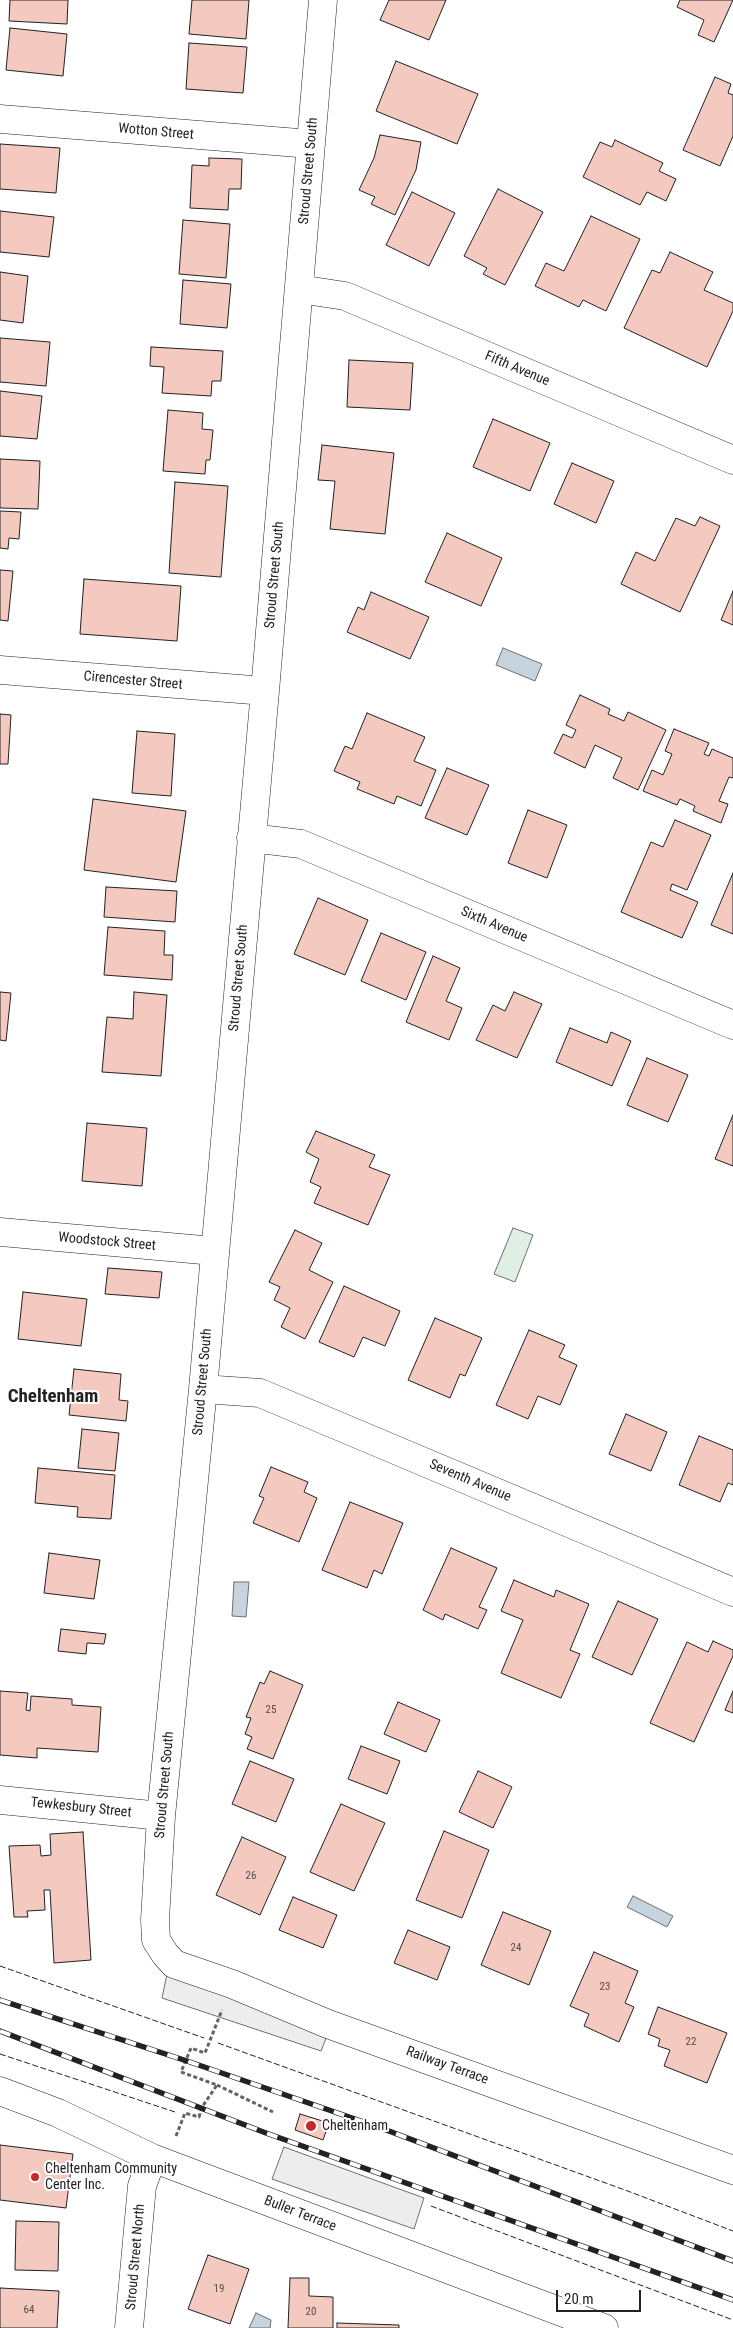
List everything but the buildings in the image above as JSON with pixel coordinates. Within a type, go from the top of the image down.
[{"type":"street","name":"Stroud Street South","points":[[164,1954],[156,1940],[155,1920],[161,1816],[203,1389],[251,838],[266,691],[323,0]]},
{"type":"street","name":"Wotton Street","points":[[0,119],[311,144]]},
{"type":"street","name":"Fifth Avenue","points":[[299,289],[346,296],[733,460]]},
{"type":"street","name":"Cirencester Street","points":[[0,670],[266,691]]},
{"type":"street","name":"Sixth Avenue","points":[[251,838],[301,844],[733,1025]]},
{"type":"street","name":"Woodstock Street","points":[[0,1232],[214,1251]]},
{"type":"street","name":"Seventh Avenue","points":[[203,1389],[260,1393],[733,1592]]},
{"type":"street","name":"Tewkesbury Street","points":[[0,1800],[161,1816]]},
{"type":"street","name":"Railway Terrace","points":[[164,1954],[174,1964],[232,1984],[328,2024],[667,2144],[733,2170]]},
{"type":"street","name":"Buller Terrace","points":[[0,2091],[58,2113],[152,2158],[604,2328]]},
{"type":"street","name":"Stroud Street North","points":[[129,2328],[142,2186],[152,2158]]},
{"type":"path","points":[[232,1984],[206,2052],[191,2048],[181,2072],[217,2085],[273,2112]]},
{"type":"path","points":[[152,2158],[176,2138],[185,2113],[199,2117],[202,2107],[217,2085]]},
{"type":"green space","points":[[513,1228],[533,1235],[515,1282],[494,1274]]},
{"type":"shaded area","points":[[503,648],[542,664],[535,681],[496,665]]},
{"type":"shaded area","points":[[234,1582],[249,1582],[246,1617],[232,1616]]},
{"type":"shaded area","points":[[633,1896],[673,1916],[667,1927],[627,1907]]},
{"type":"shaded area","points":[[167,1974],[329,2031],[321,2051],[162,1998]]},
{"type":"shaded area","points":[[284,2147],[424,2198],[414,2229],[272,2179]]},
{"type":"shaded area","points":[[256,2313],[271,2320],[270,2328],[249,2328]]},
{"type":"railway","points":[[0,2000],[187,2061],[381,2128],[733,2261]]},
{"type":"railway","points":[[0,2031],[266,2133],[733,2300]]},
{"type":"fence","points":[[0,1966],[204,2038]]},
{"type":"fence","points":[[218,2043],[733,2231]]},
{"type":"fence","points":[[0,2054],[175,2112]]},
{"type":"fence","points":[[431,2206],[733,2320]]},
{"type":"place","name":"Cheltenham","points":[[311,2126]]},
{"type":"place","name":"Cheltenham Community Center Inc.","points":[[35,2177]]},
{"type":"district","name":"Cheltenham","points":[[53,1397]]}]
